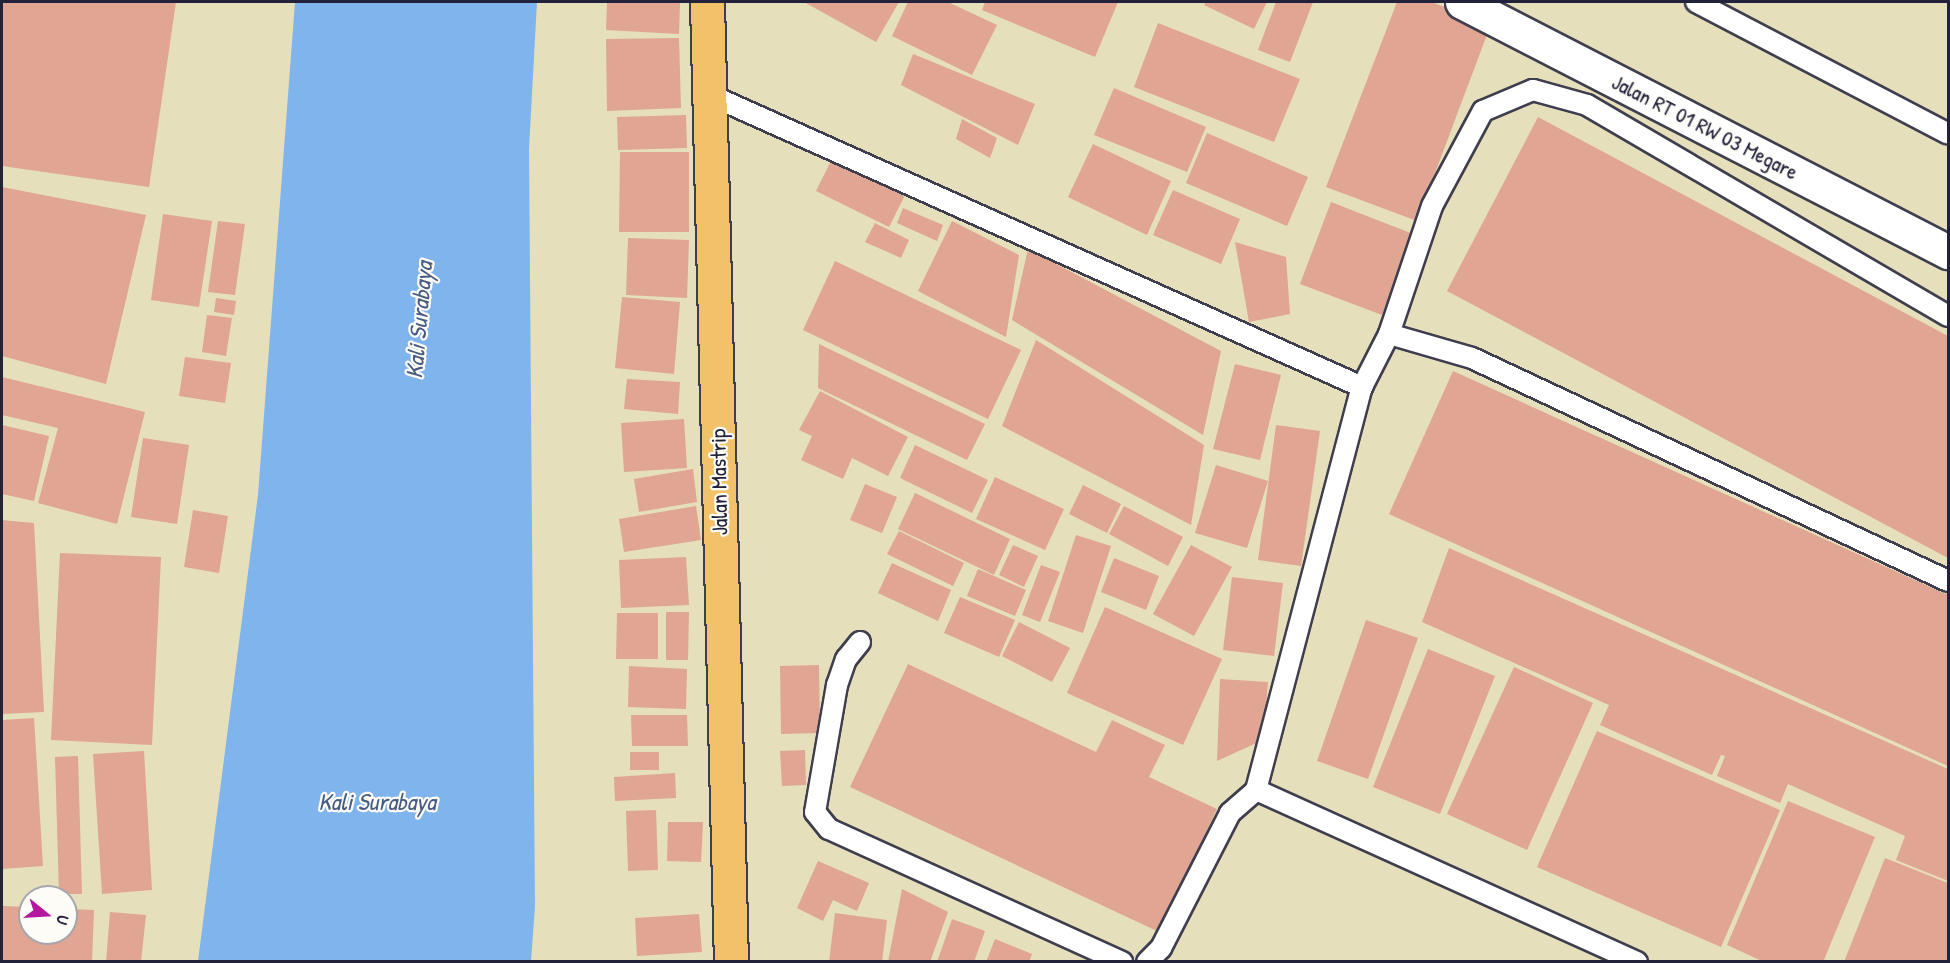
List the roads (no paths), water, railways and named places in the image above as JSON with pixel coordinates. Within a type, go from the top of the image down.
[{"type":"main road","name":"Jalan Mastrip","points":[[707,2],[731,962]]},
{"type":"street","name":"Jalan RT 01 RW 03 Megare","points":[[1462,2],[1948,252]]},
{"type":"lane","points":[[1696,2],[1948,134]]},
{"type":"lane","points":[[1147,962],[1161,948],[1230,813],[1256,790],[1362,387],[1389,334],[1432,206],[1482,111],[1533,90],[1587,105],[1948,316]]},
{"type":"lane","points":[[708,94],[1362,387]]},
{"type":"lane","points":[[1389,334],[1472,358],[1948,580]]},
{"type":"lane","points":[[860,642],[846,659],[837,685],[815,812],[829,829],[1122,962]]},
{"type":"lane","points":[[1256,790],[1637,962]]},
{"type":"water","name":"Kali Surabaya","points":[[295,2],[537,2],[529,149],[535,907],[531,961],[198,961],[258,495]]}]
